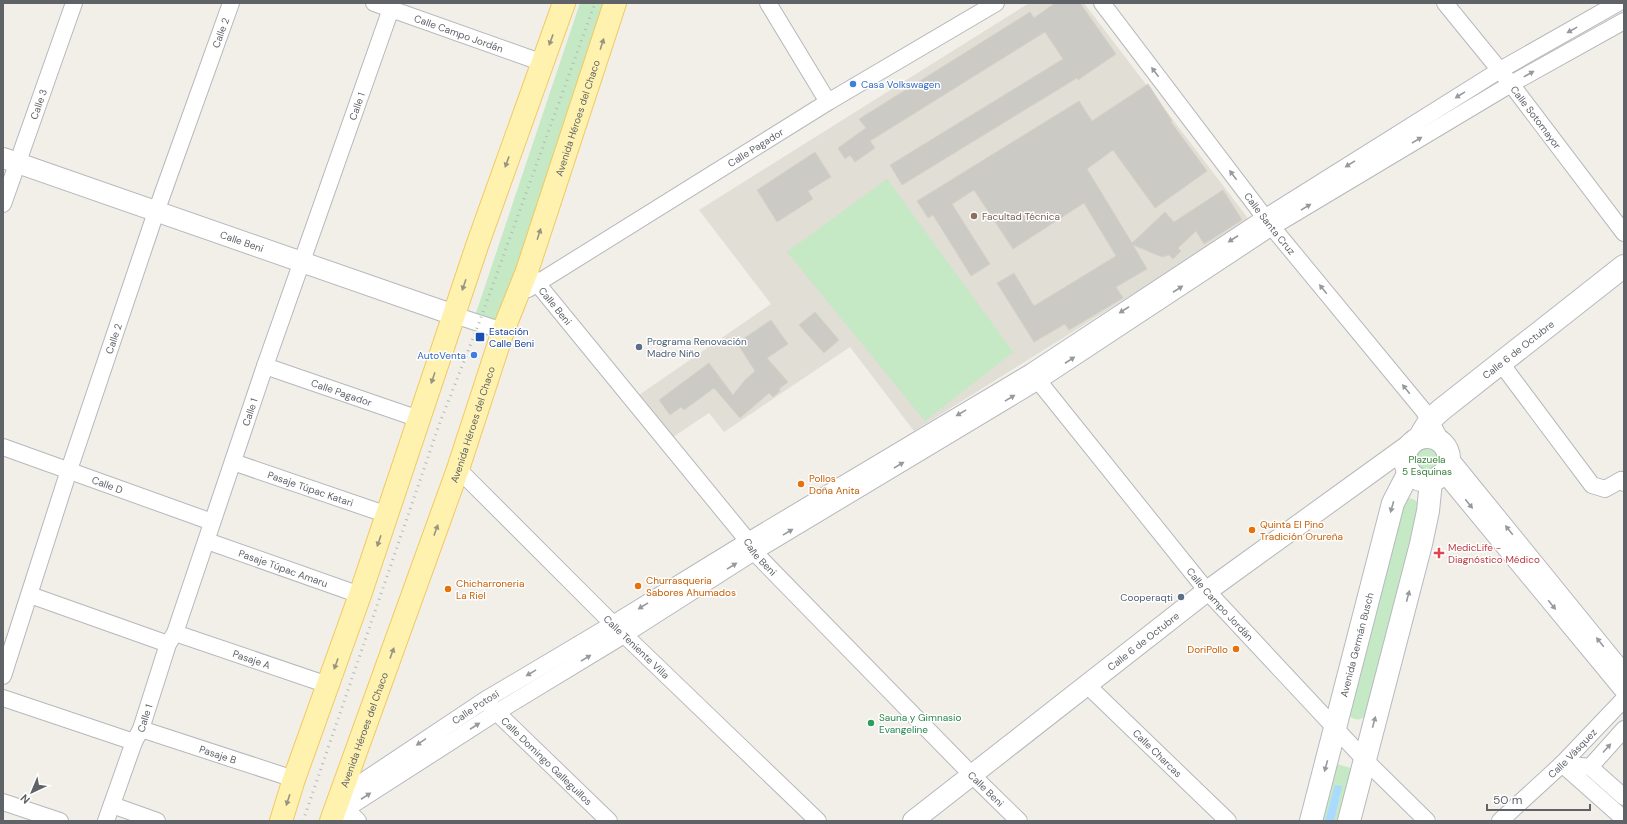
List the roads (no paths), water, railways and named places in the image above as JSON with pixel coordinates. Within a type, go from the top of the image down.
[{"type":"main road","points":[[281,821],[294,779],[388,515],[454,315],[564,3]]},
{"type":"main road","name":"Avenida Héroes del Chaco","points":[[339,812],[458,469],[504,330],[517,295],[532,277],[615,3]]},
{"type":"main road","name":"Calle 6 de Octubre","points":[[1414,442],[1430,420],[1450,402],[1624,266]]},
{"type":"main road","points":[[1349,821],[1442,460],[1450,402]]},
{"type":"main road","points":[[1430,437],[1442,460],[1419,480],[1407,469],[1405,460],[1406,452],[1414,442],[1430,437]]},
{"type":"main road","name":"Avenida Germán Busch","points":[[1311,821],[1393,503],[1407,469]]},
{"type":"street","name":"Calle 3","points":[[3,204],[10,160],[74,3]]},
{"type":"street","name":"Calle 2","points":[[3,676],[156,212],[231,3]]},
{"type":"street","name":"Calle Campo Jordán","points":[[374,3],[392,6],[543,63]]},
{"type":"street","points":[[769,3],[828,102]]},
{"type":"street","name":"Calle Pagador","points":[[532,277],[996,3]]},
{"type":"street","name":"Calle Santa Cruz","points":[[1102,3],[1269,222],[1430,420],[1442,460]]},
{"type":"street","name":"Calle Sotomayor","points":[[1445,3],[1511,84],[1624,233]]},
{"type":"street","points":[[339,812],[497,712],[618,630],[751,546],[1034,377],[1594,9],[1618,3]]},
{"type":"street","name":"Calle 1","points":[[106,821],[207,541],[212,522],[265,366],[392,6]]},
{"type":"street","points":[[1594,9],[1611,29]]},
{"type":"street","points":[[1269,222],[1624,21]]},
{"type":"street","name":"Calle Beni","points":[[10,160],[454,315],[504,330]]},
{"type":"street","name":"Calle Beni","points":[[532,277],[751,546],[972,775],[1019,821]]},
{"type":"street","points":[[1500,362],[1592,485],[1605,489],[1621,480],[1624,483]]},
{"type":"street","name":"Calle Pagador","points":[[265,366],[419,419]]},
{"type":"street","name":"Calle Campo Jordán","points":[[1034,377],[1207,591],[1364,759],[1427,821]]},
{"type":"street","name":"Calle 6 de Octubre","points":[[913,821],[1207,591],[1414,442]]},
{"type":"street","name":"Calle D","points":[[3,447],[212,522]]},
{"type":"street","points":[[1442,460],[1624,672]]},
{"type":"street","points":[[1442,460],[1624,692]]},
{"type":"street","name":"Pasaje Túpac Katari","points":[[233,462],[388,515]]},
{"type":"street","points":[[1378,467],[1407,469]]},
{"type":"street","name":"Calle Teniente Villa","points":[[458,469],[618,630],[818,821]]},
{"type":"street","name":"Pasaje Túpac Amaru","points":[[207,541],[360,595]]},
{"type":"street","name":"Pasaje A","points":[[30,595],[171,639],[328,685]]},
{"type":"street","name":"Calle Potosí","points":[[339,812],[485,700],[618,630]]},
{"type":"street","name":"Calle Charcas","points":[[1087,685],[1228,821]]},
{"type":"street","name":"Pasaje B","points":[[3,698],[294,779]]},
{"type":"street","name":"Calle Vásquez","points":[[1500,821],[1562,764],[1624,698]]},
{"type":"street","name":"Calle Domingo Galleguillos","points":[[485,700],[608,821]]},
{"type":"street","points":[[1590,766],[1624,729]]},
{"type":"street","points":[[1562,764],[1590,766],[1624,797]]},
{"type":"street","points":[[1562,764],[1624,819]]},
{"type":"street","points":[[3,802],[60,821]]},
{"type":"street","points":[[112,805],[157,821]]},
{"type":"street","points":[[339,812],[358,821]]},
{"type":"water","points":[[1335,785],[1342,786],[1334,821],[1325,821]]},
{"type":"railway","points":[[303,821],[439,425],[479,323],[595,3]]},
{"type":"place","name":"Casa Volkswagen","points":[[853,84]]},
{"type":"place","name":"Facultad Técnica","points":[[974,216]]},
{"type":"place","name":"Estación Calle Beni","points":[[480,337]]},
{"type":"place","name":"Programa Renovación Madre Niño","points":[[639,347]]},
{"type":"place","name":"AutoVenta","points":[[474,355]]},
{"type":"place","name":"Pollos Doña Anita","points":[[801,484]]},
{"type":"place","name":"Quinta El Pino Tradición Orureña","points":[[1252,530]]},
{"type":"place","name":"MedicLife - Diagnóstico Médico","points":[[1439,553]]},
{"type":"place","name":"Churrasqueria Sabores Ahumados","points":[[638,586]]},
{"type":"place","name":"Chicharroneria La Riel","points":[[448,589]]},
{"type":"place","name":"Cooperaqti","points":[[1181,597]]},
{"type":"place","name":"DoriPollo","points":[[1236,649]]},
{"type":"place","name":"Sauna y Gimnasio Evangeline","points":[[871,723]]},
{"type":"park label","name":"Plazuela 5 Esquinas","points":[[1427,464]]}]
